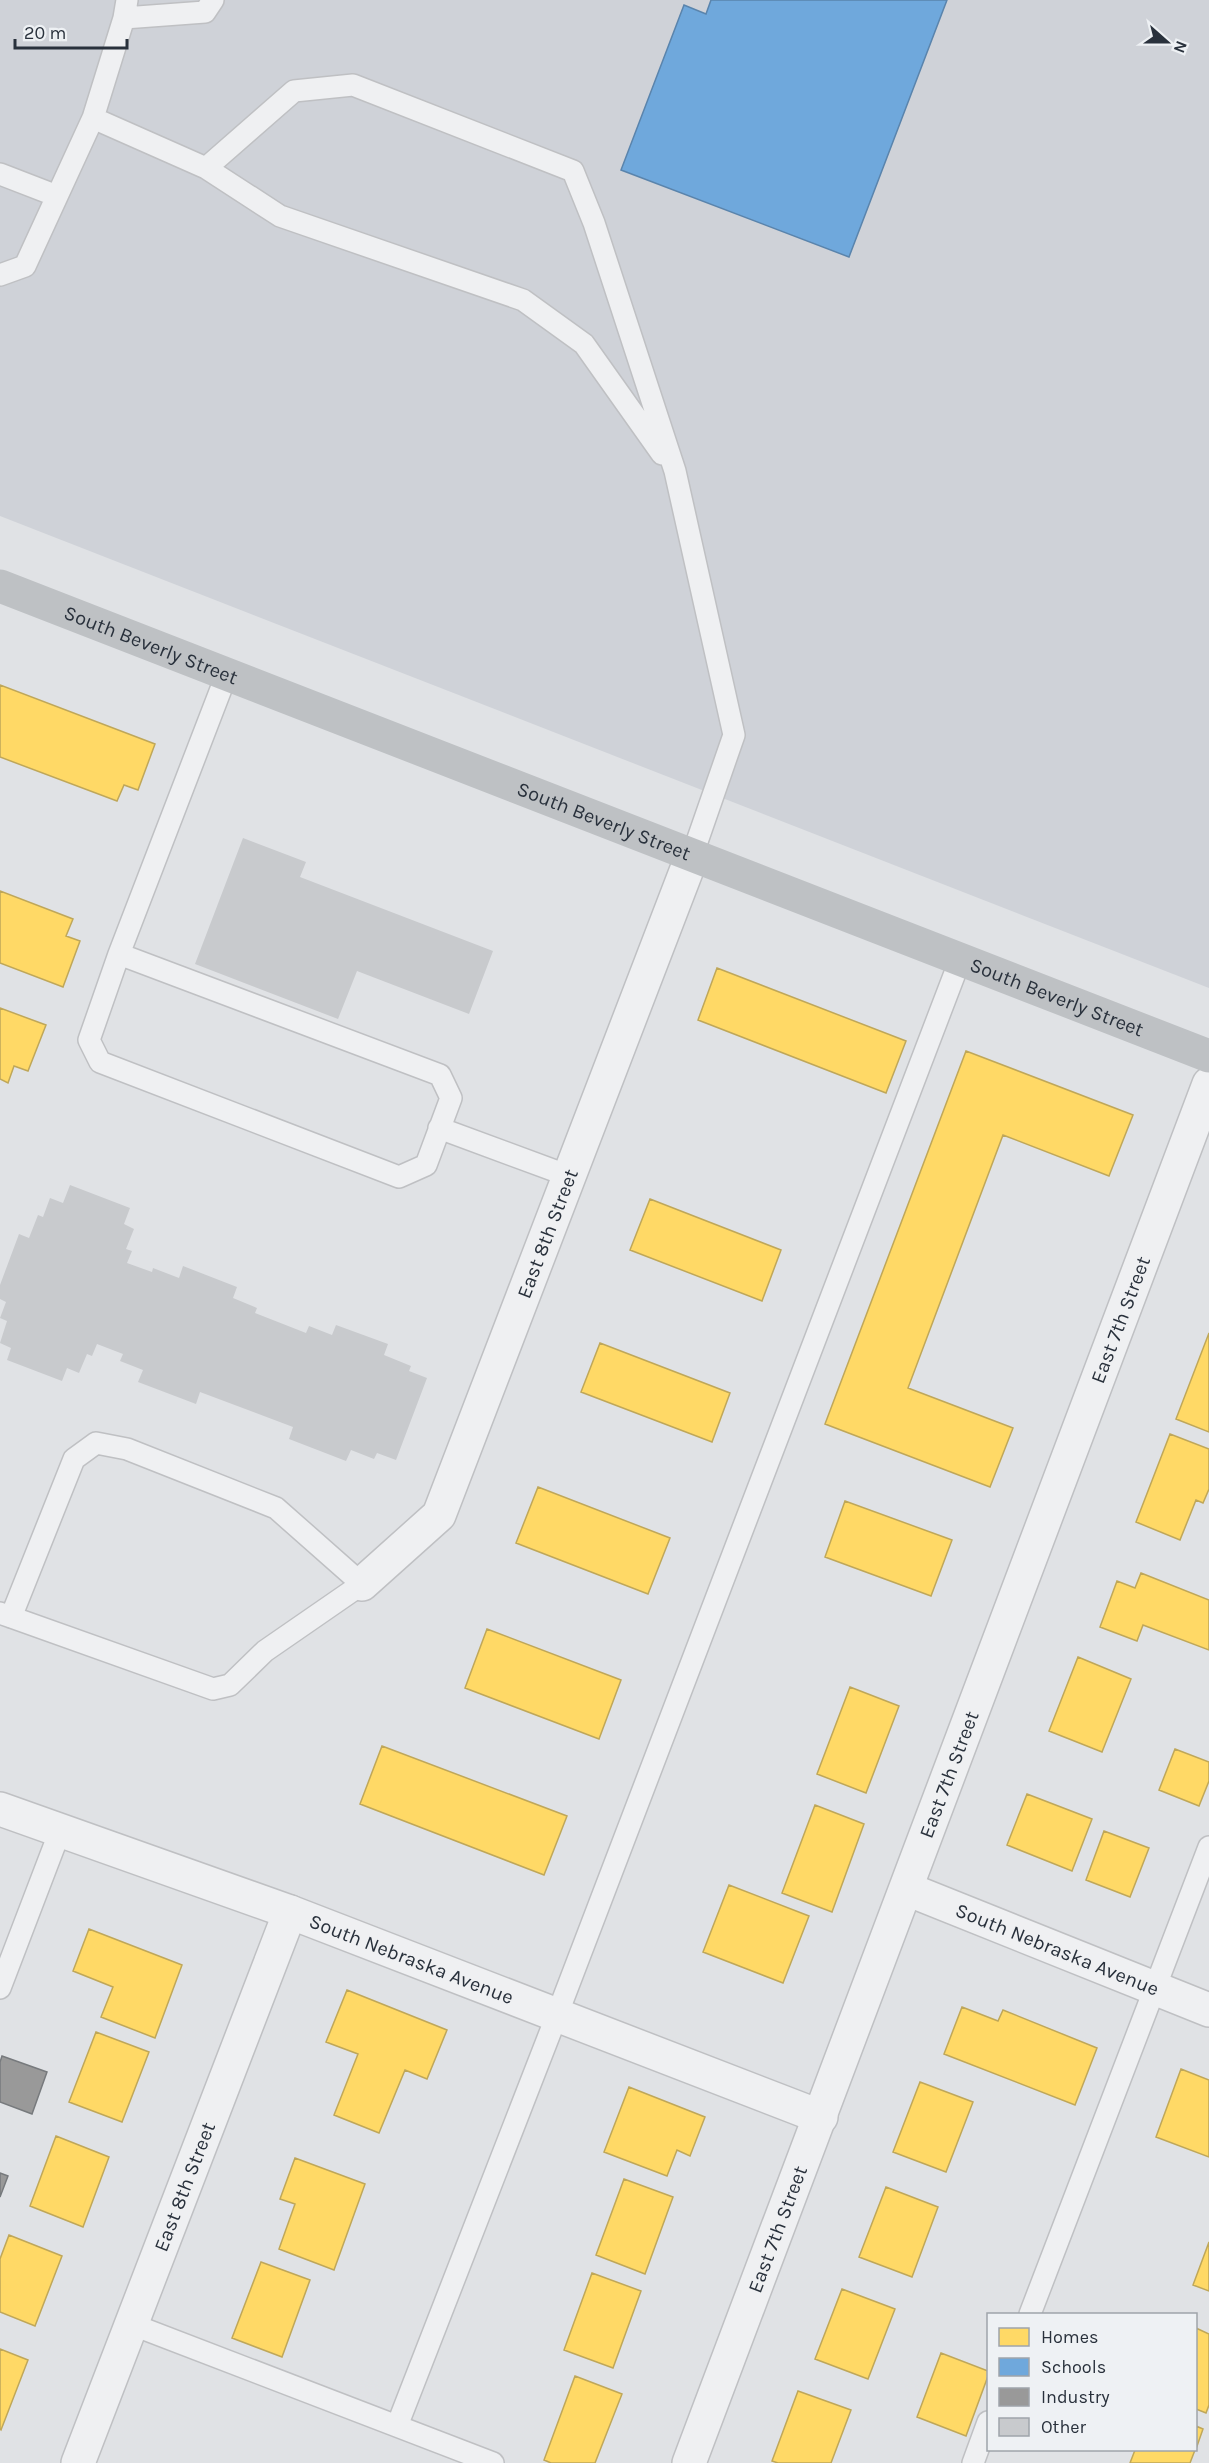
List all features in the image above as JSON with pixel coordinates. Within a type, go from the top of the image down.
[{"type":"main road","name":"South Beverly Street","points":[[0,586],[226,676],[1209,1056]]},
{"type":"street","name":"East 8th Street","points":[[362,1584],[439,1515],[692,856]]},
{"type":"street","name":"East 7th Street","points":[[689,2463],[1209,1084]]},
{"type":"street","name":"South Nebraska Avenue","points":[[0,1809],[290,1912],[821,2117]]},
{"type":"street","name":"South Nebraska Avenue","points":[[907,1889],[1209,2010]]},
{"type":"street","name":"East 8th Street","points":[[78,2463],[290,1912]]},
{"type":"lane","points":[[0,275],[25,266],[93,118],[125,9],[206,12],[213,0]]},
{"type":"lane","points":[[206,168],[294,91],[353,85],[573,171],[594,223],[675,471],[734,735],[692,856]]},
{"type":"lane","points":[[93,118],[206,168],[280,216],[523,300],[584,344],[675,471]]},
{"type":"lane","points":[[0,174],[57,196]]},
{"type":"lane","points":[[119,954],[440,1075],[451,1098],[426,1165],[399,1177],[100,1062],[89,1040],[119,954],[226,676]]},
{"type":"lane","points":[[397,2426],[557,2015],[960,960]]},
{"type":"lane","points":[[440,1128],[569,1176]]},
{"type":"lane","points":[[96,1443],[127,1449],[276,1508],[362,1584],[265,1651],[230,1685],[213,1689],[6,1615],[74,1459],[96,1443]]},
{"type":"lane","points":[[0,1988],[60,1831]]},
{"type":"lane","points":[[1030,2313],[1209,1847]]},
{"type":"lane","points":[[132,2324],[493,2463]]},
{"type":"lane","points":[[973,2463],[987,2425]]},
{"type":"shaded area","points":[[0,0],[1209,0],[1209,988],[0,516]]},
{"type":"building: Homes","points":[[0,685],[155,744],[138,790],[124,785],[117,801],[0,757]]},
{"type":"building: Homes","points":[[0,891],[73,919],[66,936],[80,941],[63,987],[0,963]]},
{"type":"building: Homes","points":[[717,968],[906,1041],[886,1093],[698,1020]]},
{"type":"building: Homes","points":[[0,1008],[46,1025],[28,1071],[14,1066],[8,1083],[0,1079]]},
{"type":"building: Homes","points":[[966,1051],[1133,1115],[1109,1176],[1003,1135],[908,1388],[1013,1428],[990,1487],[825,1424]]},
{"type":"building: Homes","points":[[650,1199],[781,1250],[762,1301],[630,1250]]},
{"type":"building: Homes","points":[[1209,1333],[1209,1432],[1176,1419]]},
{"type":"building: Homes","points":[[600,1343],[730,1393],[712,1442],[581,1392]]},
{"type":"building: Homes","points":[[1170,1434],[1209,1449],[1209,1489],[1203,1503],[1196,1500],[1180,1540],[1136,1522]]},
{"type":"building: Homes","points":[[538,1487],[670,1538],[648,1594],[516,1543]]},
{"type":"building: Homes","points":[[845,1501],[952,1540],[931,1596],[825,1557]]},
{"type":"building: Homes","points":[[1141,1573],[1209,1600],[1209,1650],[1143,1625],[1137,1641],[1100,1627],[1117,1581],[1135,1588]]},
{"type":"building: Homes","points":[[487,1629],[621,1680],[599,1739],[465,1688]]},
{"type":"building: Homes","points":[[1078,1657],[1131,1679],[1102,1752],[1049,1731]]},
{"type":"building: Homes","points":[[850,1687],[899,1706],[866,1793],[817,1774]]},
{"type":"building: Homes","points":[[382,1746],[567,1816],[544,1875],[360,1804]]},
{"type":"building: Homes","points":[[1175,1749],[1209,1762],[1209,1781],[1199,1806],[1159,1790]]},
{"type":"building: Homes","points":[[1027,1794],[1092,1819],[1072,1871],[1007,1845]]},
{"type":"building: Homes","points":[[815,1805],[864,1824],[832,1912],[782,1893]]},
{"type":"building: Homes","points":[[1104,1831],[1149,1848],[1130,1897],[1086,1880]]},
{"type":"building: Homes","points":[[729,1885],[809,1916],[783,1983],[703,1952]]},
{"type":"building: Homes","points":[[89,1929],[182,1965],[155,2038],[101,2017],[113,1987],[73,1971]]},
{"type":"building: Homes","points":[[347,1990],[447,2030],[427,2079],[405,2070],[379,2133],[334,2115],[358,2054],[326,2042]]},
{"type":"building: Homes","points":[[962,2007],[998,2021],[1003,2010],[1097,2048],[1075,2105],[944,2054]]},
{"type":"building: Homes","points":[[96,2032],[149,2052],[122,2122],[69,2102]]},
{"type":"building: Homes","points":[[1181,2069],[1209,2080],[1209,2157],[1156,2137]]},
{"type":"building: Homes","points":[[920,2082],[973,2102],[946,2172],[893,2152]]},
{"type":"building: Homes","points":[[629,2087],[705,2117],[690,2156],[677,2150],[667,2176],[604,2152]]},
{"type":"building: Homes","points":[[56,2136],[109,2157],[83,2227],[30,2206]]},
{"type":"building: Homes","points":[[295,2158],[365,2184],[334,2270],[279,2249],[295,2204],[280,2199]]},
{"type":"building: Homes","points":[[624,2179],[673,2197],[645,2274],[596,2255]]},
{"type":"building: Homes","points":[[886,2187],[938,2207],[912,2277],[859,2257]]},
{"type":"building: Homes","points":[[9,2235],[62,2256],[35,2326],[0,2312],[0,2259]]},
{"type":"building: Homes","points":[[1209,2242],[1209,2291],[1193,2285]]},
{"type":"building: Homes","points":[[261,2262],[310,2280],[282,2357],[232,2338]]},
{"type":"building: Homes","points":[[592,2273],[641,2291],[613,2368],[564,2350]]},
{"type":"building: Homes","points":[[842,2289],[895,2309],[868,2379],[815,2359]]},
{"type":"building: Homes","points":[[1197,2328],[1209,2334],[1209,2405],[1206,2413],[1197,2409]]},
{"type":"building: Homes","points":[[0,2349],[28,2360],[1,2430],[0,2429]]},
{"type":"building: Homes","points":[[941,2353],[987,2371],[987,2379],[966,2436],[917,2417]]},
{"type":"building: Homes","points":[[575,2376],[622,2394],[595,2463],[551,2463],[544,2460]]},
{"type":"building: Homes","points":[[798,2391],[851,2410],[831,2463],[772,2461]]},
{"type":"building: Homes","points":[[1197,2426],[1203,2429],[1197,2446]]},
{"type":"building: Homes","points":[[1135,2451],[1195,2451],[1190,2463],[1130,2463]]},
{"type":"building: Schools","points":[[711,0],[947,0],[849,257],[621,170],[684,5],[706,14]]},
{"type":"building: Industry","points":[[2,2056],[47,2072],[32,2114],[0,2102]]},
{"type":"building: Industry","points":[[0,2173],[8,2176],[0,2197]]},
{"type":"building: Other","points":[[243,838],[306,862],[300,877],[493,951],[469,1014],[357,971],[338,1019],[195,964]]},
{"type":"building: Other","points":[[70,1185],[130,1208],[124,1224],[134,1229],[126,1249],[132,1251],[127,1263],[152,1272],[153,1268],[179,1278],[183,1266],[237,1287],[233,1298],[257,1308],[255,1313],[306,1333],[309,1326],[332,1335],[336,1325],[388,1344],[384,1355],[411,1366],[409,1371],[427,1378],[396,1460],[377,1453],[374,1459],[351,1450],[346,1461],[289,1439],[293,1427],[200,1392],[196,1404],[138,1382],[143,1370],[120,1361],[123,1354],[97,1344],[92,1356],[87,1354],[79,1373],[67,1368],[62,1381],[7,1360],[11,1348],[0,1343],[7,1321],[0,1318],[6,1302],[0,1299],[0,1285],[19,1234],[29,1238],[38,1215],[43,1217],[50,1198],[63,1203]]}]
